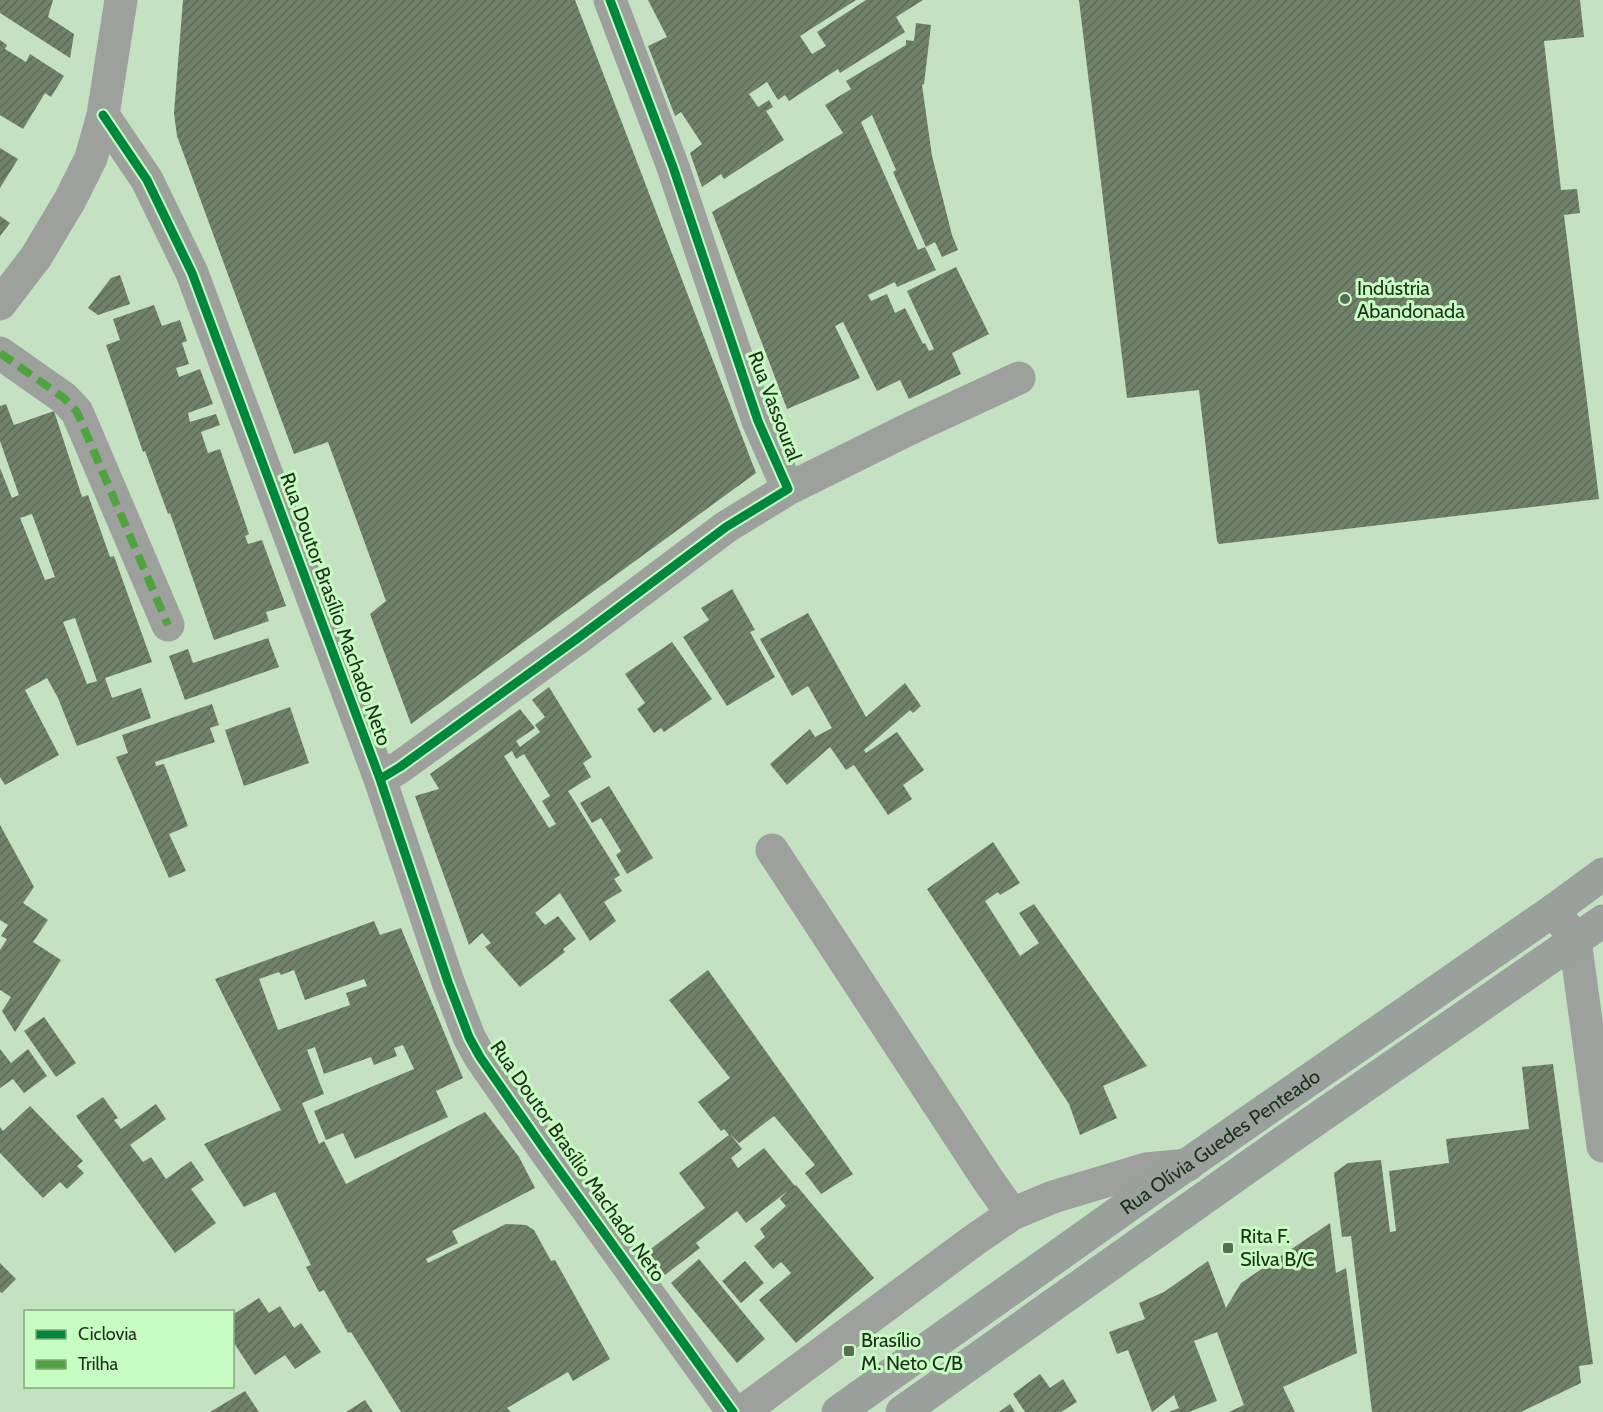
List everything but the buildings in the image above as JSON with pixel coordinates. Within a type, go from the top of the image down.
[{"type":"main road","name":"Rua Olívia Guedes Penteado","points":[[838,1412],[1603,874]]},
{"type":"main road","name":"Rua Olívia Guedes Penteado","points":[[902,1412],[1282,1143],[1603,921]]},
{"type":"street","points":[[0,304],[36,257],[70,200],[91,158],[103,116],[121,0]]},
{"type":"street","name":"Rua Vassoural","points":[[610,0],[673,167],[758,421],[788,489]]},
{"type":"street","name":"Rua Doutor Brasílio Machado Neto","points":[[103,116],[147,180],[192,273],[380,779],[448,982],[469,1037],[480,1057],[733,1412]]},
{"type":"street","points":[[0,353],[64,398],[77,412],[168,625]]},
{"type":"street","name":"Rua Vassoural","points":[[380,779],[400,767],[568,645],[726,527],[788,489],[1019,378]]},
{"type":"street","points":[[772,850],[1012,1214]]},
{"type":"street","points":[[1554,910],[1575,940],[1603,1146]]},
{"type":"street","points":[[741,1412],[1012,1214],[1053,1197],[1146,1169],[1188,1165]]},
{"type":"marked path","points":[[0,353],[64,398],[77,412],[168,625]]},
{"type":"cycle path","points":[[380,779],[400,767],[578,638],[726,527],[788,489],[758,421],[673,167],[610,0]]},
{"type":"cycle path","points":[[103,115],[147,180],[192,273],[380,779],[448,982],[469,1037],[480,1057],[544,1149],[733,1412]]},
{"type":"place","name":"Indústria Abandonada","points":[[1345,299]]},
{"type":"place","name":"Rita F. Silva B/C","points":[[1228,1248]]},
{"type":"place","name":"Brasílio M. Neto C/B","points":[[849,1351]]}]
